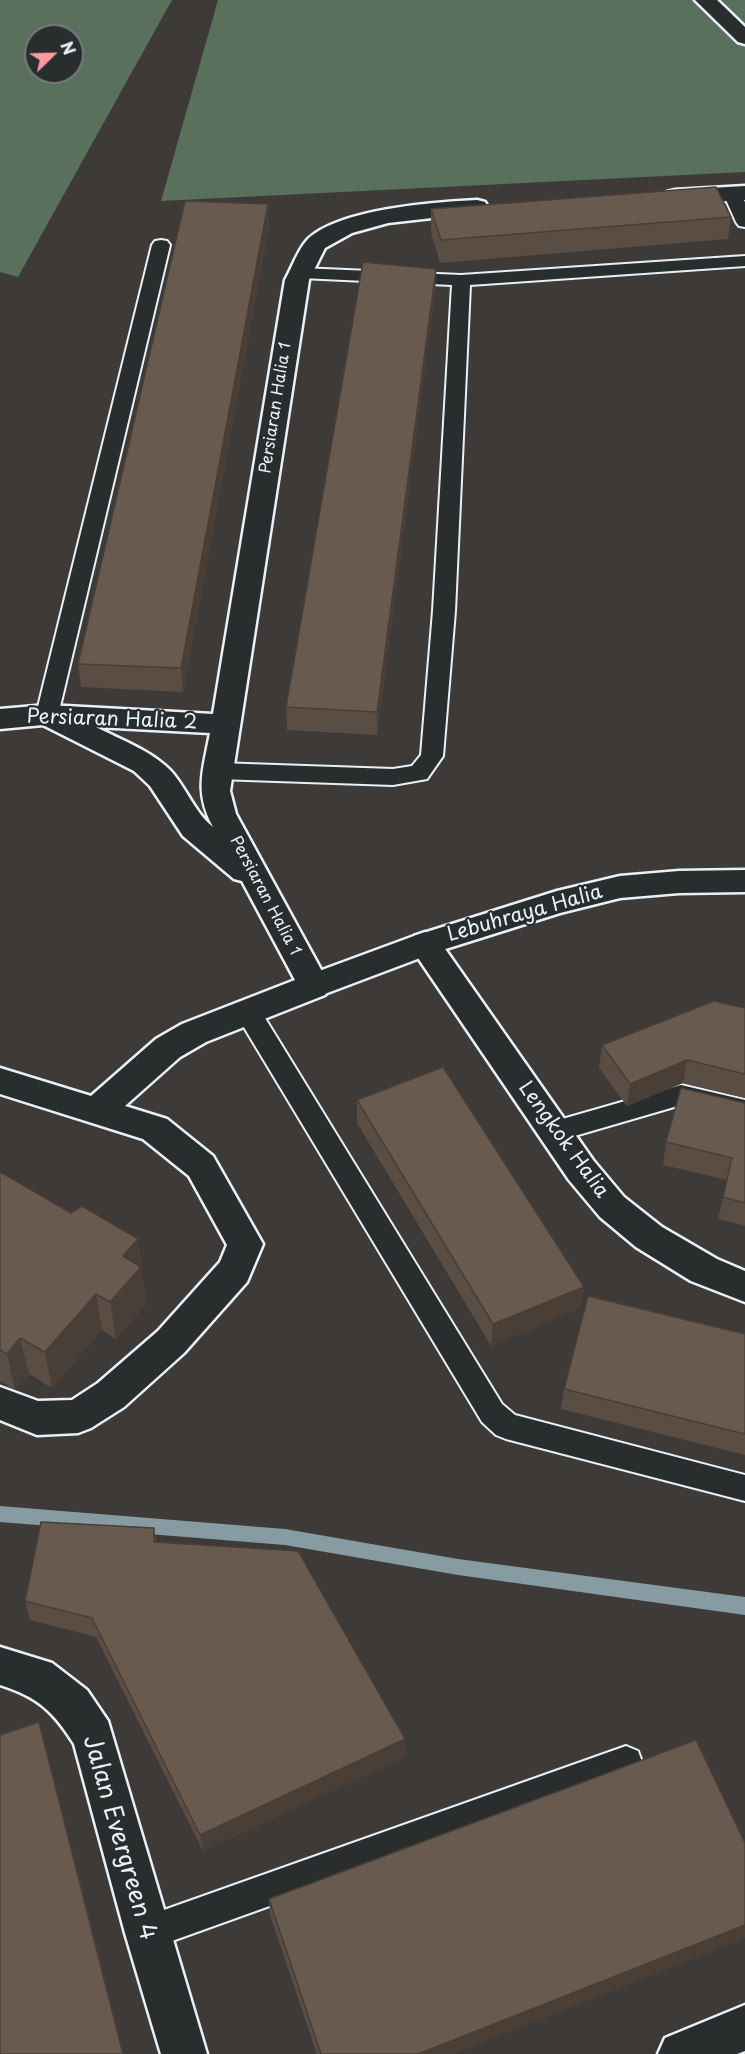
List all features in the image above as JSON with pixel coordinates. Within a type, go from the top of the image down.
[{"type":"street","points":[[705,0],[745,39]]},
{"type":"street","points":[[649,198],[739,193]]},
{"type":"street","name":"Persiaran Halia 1","points":[[314,986],[221,814],[215,791],[297,280],[316,244],[344,228],[386,216],[435,209],[495,206]]},
{"type":"street","points":[[47,716],[145,764],[161,779],[194,828],[258,881]]},
{"type":"street","name":"Persiaran Halia 2","points":[[0,719],[47,716],[224,724]]},
{"type":"street","name":"Lebuhraya Halia","points":[[98,1110],[168,1048],[194,1033],[425,944],[557,902],[620,886],[745,881]]},
{"type":"street","name":"Lengkok Halia","points":[[425,944],[581,1170],[612,1206],[650,1238],[704,1270],[745,1287]]},
{"type":"street","points":[[0,1081],[155,1129],[201,1166],[245,1244],[234,1272],[171,1342],[111,1395],[78,1416],[37,1418],[0,1403]]},
{"type":"street","name":"Jalan Evergreen 4","points":[[0,1666],[37,1677],[72,1704],[93,1735],[147,1933],[184,2054]]},
{"type":"street","points":[[681,2054],[745,2028]]},
{"type":"lane","points":[[739,193],[745,222]]},
{"type":"lane","points":[[47,716],[161,245]]},
{"type":"lane","points":[[301,273],[461,280],[745,261]]},
{"type":"lane","points":[[218,771],[393,777],[419,773],[432,756],[444,611],[461,280]]},
{"type":"lane","points":[[248,1012],[492,1413],[506,1426],[745,1488]]},
{"type":"lane","points":[[554,1131],[681,1095],[745,1110]]},
{"type":"lane","points":[[147,1933],[626,1762]]},
{"type":"green space","points":[[0,0],[172,0],[18,277],[0,272]]},
{"type":"green space","points":[[218,0],[745,0],[745,172],[161,201]]},
{"type":"building","points":[[716,187],[731,217],[441,240],[431,209]]},
{"type":"building","points":[[185,201],[268,204],[181,668],[78,664]]},
{"type":"building","points":[[363,262],[436,269],[377,712],[286,707]]},
{"type":"building","points":[[714,1001],[745,1008],[745,1074],[687,1060],[630,1084],[602,1045]]},
{"type":"building","points":[[443,1067],[584,1287],[493,1324],[357,1100]]},
{"type":"building","points":[[681,1088],[745,1103],[745,1203],[723,1197],[732,1158],[666,1142]]},
{"type":"building","points":[[0,1172],[71,1213],[82,1206],[138,1239],[123,1256],[141,1267],[110,1302],[96,1294],[45,1352],[20,1338],[7,1354],[0,1350]]},
{"type":"building","points":[[588,1296],[745,1334],[745,1434],[564,1389]]},
{"type":"building","points":[[41,1522],[154,1528],[154,1542],[298,1551],[405,1739],[200,1835],[92,1618],[25,1601]]},
{"type":"building","points":[[39,1722],[123,2054],[0,2054],[0,1735]]},
{"type":"building","points":[[696,1740],[745,1843],[745,1925],[418,2054],[321,2054],[269,1899]]},
{"type":"waterway","points":[[0,1514],[285,1537],[458,1567],[745,1606]]}]
